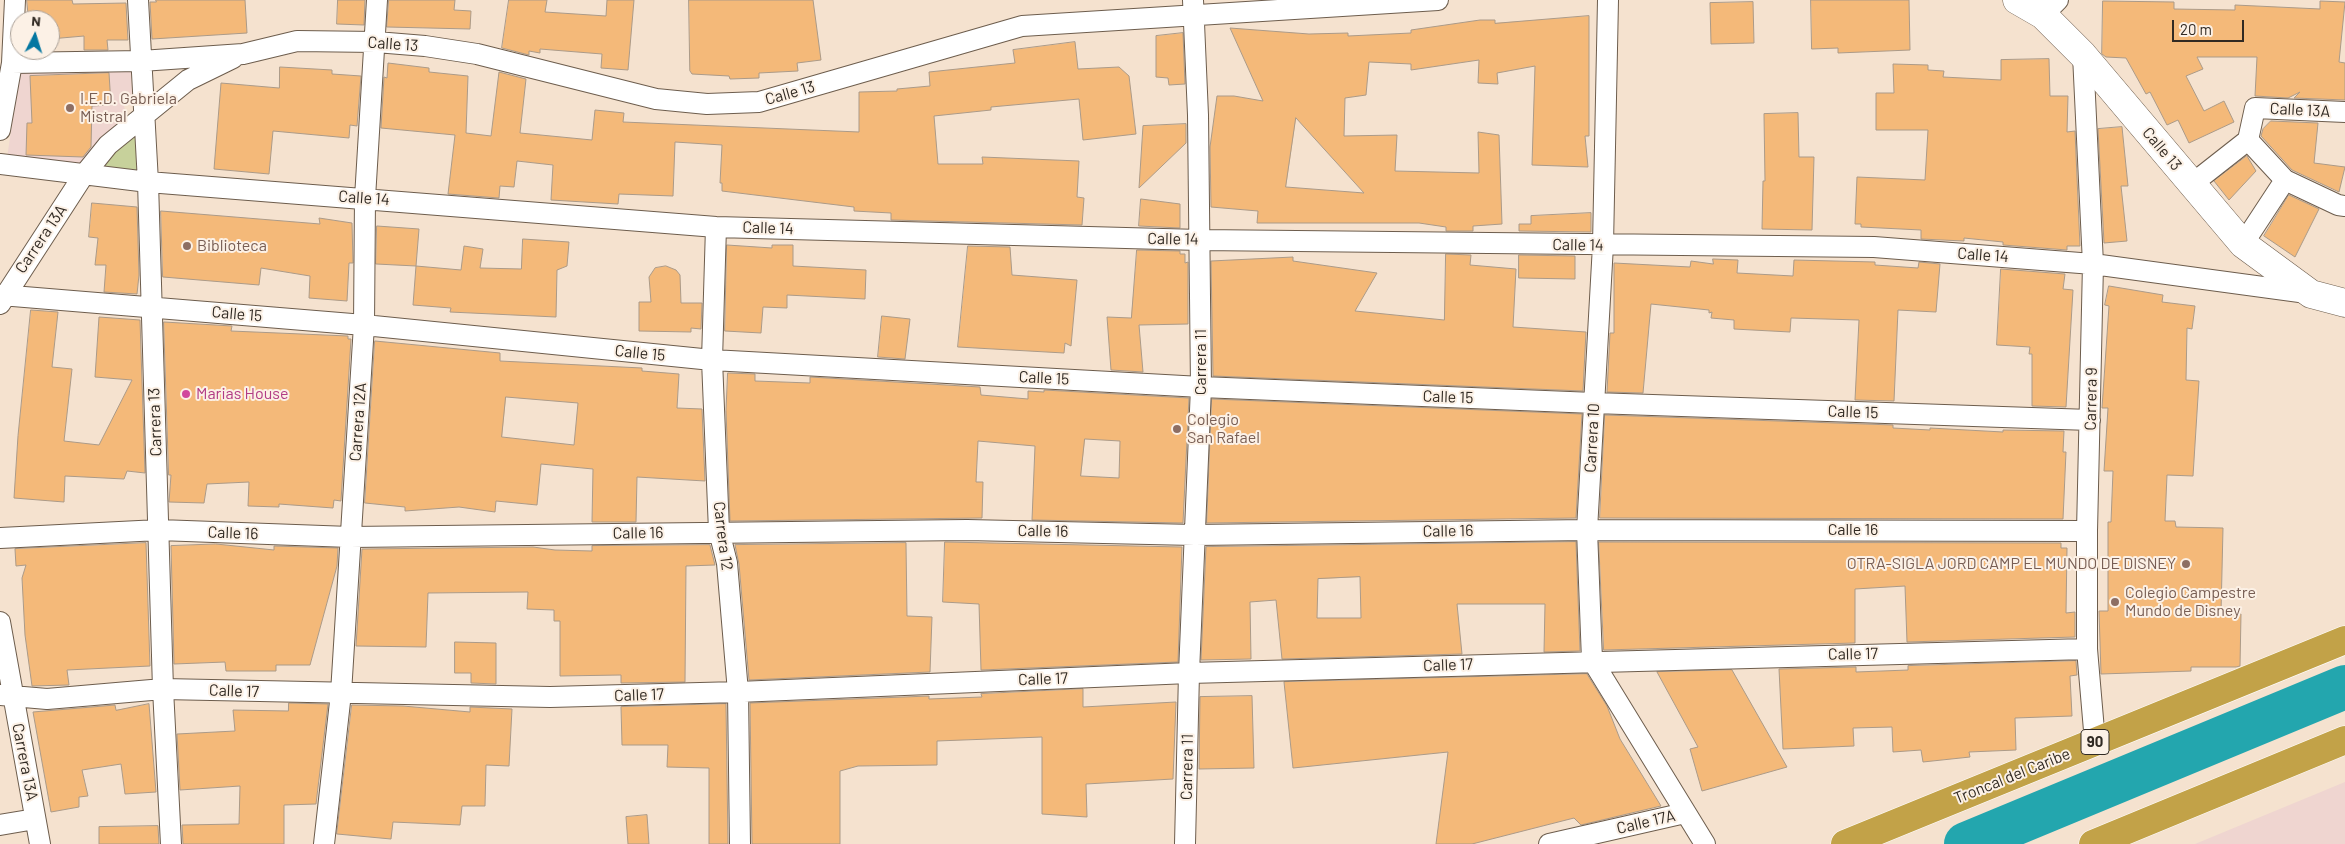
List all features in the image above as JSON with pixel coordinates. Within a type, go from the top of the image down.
[{"type":"highway","name":"Troncal del Caribe","points":[[1845,844],[2345,640]]},
{"type":"highway","points":[[2093,844],[2345,740]]},
{"type":"main road","name":"Calle 13","points":[[2017,0],[2050,8],[2083,55],[2243,244],[2311,294]]},
{"type":"main road","name":"Calle 14","points":[[2311,294],[2345,304]]},
{"type":"street","points":[[0,130],[12,63],[15,0]]},
{"type":"street","name":"Carrera 13","points":[[138,0],[148,182],[163,689],[171,844]]},
{"type":"street","name":"Carrera 12A","points":[[324,844],[341,693],[364,325],[365,198],[376,42],[377,0]]},
{"type":"street","name":"Calle 13","points":[[12,63],[141,61],[242,54],[296,41],[376,42],[424,46],[477,54],[656,99],[707,104],[759,102],[1022,26],[1193,7],[1438,0]]},
{"type":"street","name":"Carrera 10","points":[[1608,0],[1603,245],[1587,530],[1592,660],[1705,844]]},
{"type":"street","name":"Carrera 11","points":[[1186,844],[1188,673],[1201,387],[1200,240],[1193,7]]},
{"type":"street","name":"Carrera 13A","points":[[1,298],[83,176],[108,145],[145,113],[188,80],[242,54]]},
{"type":"street","name":"Carrera 9","points":[[2083,55],[2093,264],[2087,531],[2087,648],[2094,742]]},
{"type":"street","name":"Calle 13A","points":[[2248,140],[2255,108],[2345,112]]},
{"type":"street","points":[[2192,184],[2248,140],[2285,180],[2338,205],[2345,206]]},
{"type":"street","name":"Calle 14","points":[[0,164],[83,176],[148,182],[716,227],[1200,240],[1874,247],[2093,264],[2311,294]]},
{"type":"street","points":[[2243,244],[2285,180]]},
{"type":"street","name":"Carrera 12","points":[[716,227],[712,360],[719,531],[727,563],[738,692],[740,844]]},
{"type":"street","name":"Calle 15","points":[[1,298],[151,307],[364,325],[712,360],[1201,387],[2090,420]]},
{"type":"street","name":"Calle 16","points":[[0,538],[159,530],[350,537],[719,531],[967,530],[1195,535],[1587,530],[2087,531]]},
{"type":"street","name":"Carrera 13A","points":[[0,622],[6,696],[40,844]]},
{"type":"street","name":"Calle 17","points":[[6,696],[48,698],[163,689],[550,697],[738,692],[1188,673],[1592,660],[2087,648]]},
{"type":"street","name":"Calle 17A","points":[[1550,844],[1685,813]]},
{"type":"street","points":[[0,825],[35,819]]},
{"type":"shaded area","name":"I.E.D. Gabriela Mistral","points":[[131,66],[132,96],[122,98],[127,118],[79,168],[7,158],[20,70]]},
{"type":"shaded area","points":[[2345,782],[2345,844],[2195,844]]},
{"type":"green space","points":[[145,115],[148,182],[85,175]]},
{"type":"building","points":[[27,0],[72,0],[73,4],[126,3],[128,40],[107,40],[108,50],[84,50],[84,36],[60,38],[60,10],[28,10]]},
{"type":"building","points":[[156,0],[245,0],[247,33],[152,39],[150,2],[156,2]]},
{"type":"building","points":[[338,0],[365,0],[364,25],[337,24]]},
{"type":"building","points":[[389,0],[455,0],[454,10],[471,11],[470,29],[387,27]]},
{"type":"building","points":[[509,0],[547,0],[545,12],[606,16],[607,0],[634,0],[628,70],[601,68],[602,54],[540,49],[540,53],[529,51],[529,55],[502,48]]},
{"type":"building","points":[[689,0],[813,0],[821,60],[797,63],[798,71],[759,73],[759,78],[730,79],[729,76],[692,74],[690,71]]},
{"type":"building","points":[[1811,0],[1909,0],[1910,50],[1838,53],[1838,48],[1812,49]]},
{"type":"building","points":[[2103,1],[2174,2],[2174,9],[2235,10],[2235,5],[2320,9],[2320,1],[2345,2],[2339,62],[2345,63],[2345,100],[2294,98],[2300,92],[2288,98],[2255,96],[2257,57],[2197,57],[2203,69],[2186,76],[2204,111],[2224,101],[2234,122],[2189,143],[2178,120],[2167,125],[2150,92],[2146,94],[2126,58],[2106,57],[2102,54]]},
{"type":"building","points":[[1753,2],[1754,43],[1711,44],[1710,3]]},
{"type":"building","points":[[1589,16],[1589,136],[1585,136],[1588,167],[1532,165],[1535,66],[1497,73],[1498,84],[1478,83],[1479,60],[1411,70],[1411,64],[1369,62],[1366,95],[1345,98],[1344,136],[1397,135],[1395,171],[1479,173],[1478,132],[1499,135],[1502,224],[1473,226],[1473,231],[1446,231],[1446,227],[1419,223],[1257,223],[1258,211],[1211,207],[1210,147],[1217,96],[1234,96],[1263,101],[1230,28],[1309,34],[1348,33],[1348,36],[1411,33],[1411,30],[1480,20],[1495,20],[1495,23]],"holes":[[[1296,118],[1364,193],[1286,187]]]},
{"type":"building","points":[[1183,33],[1185,84],[1169,85],[1168,78],[1156,77],[1156,36]]},
{"type":"building","points":[[1075,42],[1078,69],[1119,67],[1129,76],[1136,134],[1083,140],[1079,99],[991,107],[991,110],[934,116],[938,164],[983,164],[982,157],[1079,161],[1077,197],[1084,198],[1082,225],[891,220],[891,213],[854,211],[854,207],[722,191],[722,183],[720,183],[722,145],[675,142],[673,196],[619,194],[618,204],[551,200],[553,165],[517,161],[514,187],[500,186],[499,198],[448,194],[455,135],[381,128],[384,77],[387,78],[388,63],[429,68],[429,72],[468,76],[466,133],[491,136],[499,72],[526,79],[520,133],[592,140],[595,110],[624,113],[623,122],[859,132],[859,92],[897,91],[897,89],[930,86],[929,72],[1015,63],[1013,50]]},
{"type":"building","points":[[2049,59],[2050,96],[2068,96],[2067,132],[2075,131],[2080,246],[2067,246],[2067,250],[2003,245],[2003,242],[1964,238],[1964,241],[1921,239],[1921,230],[1861,227],[1861,224],[1855,224],[1857,177],[1925,180],[1928,130],[1876,130],[1876,93],[1894,93],[1893,64],[1928,65],[1928,70],[1944,71],[1943,77],[2001,80],[2001,60]]},
{"type":"building","points":[[280,67],[332,70],[332,74],[361,76],[357,126],[350,125],[349,138],[273,131],[269,174],[214,169],[221,83],[279,88]]},
{"type":"building","points":[[109,73],[111,105],[92,106],[91,147],[83,157],[26,155],[27,123],[32,123],[30,76]]},
{"type":"building","points":[[1798,113],[1799,157],[1814,157],[1812,230],[1762,229],[1763,181],[1765,181],[1764,114]]},
{"type":"building","points":[[2271,121],[2318,123],[2314,163],[2345,167],[2339,192],[2292,170],[2261,136],[2263,129]]},
{"type":"building","points":[[1186,124],[1186,143],[1139,188],[1143,126]]},
{"type":"building","points":[[2122,127],[2128,186],[2121,186],[2127,241],[2104,243],[2098,129]]},
{"type":"building","points":[[2247,156],[2256,171],[2229,200],[2214,181]]},
{"type":"building","points":[[2289,195],[2319,209],[2295,257],[2264,236]]},
{"type":"building","points":[[1141,199],[1180,204],[1180,228],[1139,226]]},
{"type":"building","points":[[92,203],[137,207],[139,275],[137,294],[104,292],[106,265],[95,265],[98,238],[89,237]]},
{"type":"building","points":[[161,211],[320,224],[319,218],[352,223],[353,263],[349,263],[347,301],[309,298],[310,276],[261,268],[259,285],[163,277]]},
{"type":"building","points":[[1591,213],[1591,232],[1519,231],[1519,224],[1531,224],[1531,216]]},
{"type":"building","points":[[377,226],[419,229],[416,266],[376,264]]},
{"type":"building","points":[[523,239],[569,242],[567,266],[557,270],[556,317],[450,312],[451,308],[413,305],[416,266],[461,270],[464,246],[483,249],[480,268],[521,269]]},
{"type":"building","points":[[727,245],[772,248],[772,245],[793,245],[793,266],[866,270],[865,299],[787,295],[787,308],[763,307],[761,333],[725,331]]},
{"type":"building","points":[[968,246],[1010,247],[1012,275],[1077,280],[1071,346],[1065,343],[1064,353],[958,347]]},
{"type":"building","points":[[1137,250],[1180,251],[1180,254],[1185,254],[1185,263],[1188,262],[1188,324],[1139,325],[1143,372],[1111,370],[1107,317],[1131,318]]},
{"type":"building","points":[[1446,254],[1471,255],[1470,265],[1516,269],[1513,327],[1586,332],[1583,391],[1213,376],[1211,261],[1293,257],[1293,261],[1377,273],[1355,311],[1444,320]]},
{"type":"building","points":[[1519,255],[1575,256],[1575,279],[1519,278]]},
{"type":"building","points":[[1713,259],[1738,260],[1737,273],[1793,276],[1794,260],[1875,262],[1875,265],[1918,268],[1919,262],[1940,264],[1936,312],[1898,310],[1894,401],[1855,400],[1859,320],[1791,318],[1790,332],[1734,329],[1734,320],[1711,318],[1712,312],[1709,313],[1709,310],[1651,304],[1643,393],[1607,392],[1610,333],[1614,333],[1614,263],[1690,267],[1691,261],[1713,264]]},
{"type":"building","points":[[666,266],[676,270],[680,275],[681,303],[702,303],[701,329],[691,328],[691,332],[639,331],[639,302],[651,302],[649,277],[655,268]]},
{"type":"building","points":[[2001,269],[2065,274],[2063,289],[2073,290],[2066,407],[2032,406],[2032,354],[2029,354],[2030,347],[1997,345]]},
{"type":"building","points":[[2109,286],[2163,295],[2162,302],[2195,306],[2192,329],[2187,328],[2186,380],[2199,381],[2193,476],[2167,475],[2165,521],[2175,521],[2176,527],[2223,528],[2221,613],[2241,614],[2240,666],[2191,667],[2191,671],[2101,674],[2099,611],[2108,611],[2108,522],[2111,522],[2113,471],[2104,471],[2108,408],[2102,408],[2109,306],[2105,305]]},
{"type":"building","points":[[31,310],[58,312],[52,367],[72,369],[64,441],[99,445],[132,380],[95,377],[99,317],[140,320],[145,473],[127,471],[124,479],[65,476],[64,502],[14,498],[18,436]]},
{"type":"building","points":[[882,316],[910,319],[905,359],[878,357]]},
{"type":"building","points":[[164,322],[232,326],[231,331],[348,336],[348,339],[351,339],[341,501],[334,500],[333,508],[279,504],[279,507],[248,506],[249,482],[207,484],[204,503],[169,502],[171,475],[169,475]]},
{"type":"building","points":[[375,341],[500,353],[500,361],[642,368],[642,371],[679,374],[677,408],[702,409],[705,481],[637,477],[636,522],[592,522],[593,469],[541,464],[537,505],[496,501],[495,512],[459,507],[405,511],[405,507],[365,503]],"holes":[[[506,397],[578,403],[574,445],[502,437]]]},
{"type":"building","points":[[728,373],[755,374],[755,381],[810,383],[810,377],[980,387],[981,395],[1028,399],[1028,391],[1044,392],[1044,390],[1189,398],[1183,523],[1032,520],[1035,446],[978,441],[976,482],[983,482],[982,518],[730,521],[726,411]],"holes":[[[1085,439],[1120,441],[1119,478],[1081,476]]]},
{"type":"building","points":[[1212,399],[1582,414],[1576,518],[1207,523]]},
{"type":"building","points":[[1605,415],[1893,425],[1893,428],[1930,430],[1930,428],[2003,432],[2003,430],[2064,431],[2063,452],[2066,452],[2063,519],[1600,518]]},
{"type":"building","points":[[945,542],[1182,547],[1178,662],[981,670],[979,604],[943,602]]},
{"type":"building","points":[[1576,542],[1580,651],[1544,652],[1545,604],[1457,604],[1462,654],[1282,659],[1276,600],[1250,602],[1251,659],[1201,660],[1206,547]],"holes":[[[1360,577],[1361,618],[1317,618],[1318,579]]]},
{"type":"building","points":[[1599,542],[2061,543],[2061,548],[2067,548],[2066,613],[2075,612],[2075,637],[1907,642],[1905,586],[1855,589],[1855,643],[1604,650]]},
{"type":"building","points":[[146,543],[150,666],[67,670],[69,685],[32,686],[25,635],[22,578],[26,565],[16,566],[15,549]]},
{"type":"building","points":[[906,543],[907,616],[932,617],[930,672],[749,680],[739,564],[735,545]]},
{"type":"building","points":[[216,544],[274,550],[274,546],[338,548],[337,566],[310,665],[276,665],[276,671],[226,671],[225,662],[174,664],[171,546]]},
{"type":"building","points":[[710,545],[715,565],[686,566],[685,682],[621,683],[621,675],[560,676],[560,621],[554,621],[554,610],[527,609],[528,592],[428,593],[426,647],[356,646],[362,549],[533,547],[555,550],[592,551],[592,546]]},
{"type":"building","points":[[455,642],[496,643],[496,684],[471,683],[471,673],[455,673]]},
{"type":"building","points":[[2076,661],[2077,675],[2070,676],[2072,716],[2015,718],[2016,750],[1969,752],[1970,757],[1923,762],[1921,750],[1893,752],[1892,727],[1853,728],[1854,746],[1783,749],[1779,669],[1856,667],[1856,672],[1908,670],[1908,666]]},
{"type":"building","points":[[1732,670],[1787,767],[1702,791],[1690,749],[1698,747],[1657,672]]},
{"type":"building","points":[[1587,674],[1607,706],[1620,739],[1661,806],[1581,825],[1574,818],[1472,844],[1436,844],[1448,752],[1293,768],[1284,682]]},
{"type":"building","points":[[1083,689],[1083,707],[1176,702],[1173,779],[1086,784],[1087,817],[1042,814],[1042,737],[937,741],[937,765],[858,766],[840,771],[840,844],[752,844],[750,703],[929,696],[929,699],[982,697],[981,694]]},
{"type":"building","points":[[1252,696],[1254,768],[1199,769],[1200,697]]},
{"type":"building","points":[[289,703],[328,704],[316,804],[284,805],[284,844],[183,844],[182,825],[239,824],[240,786],[180,790],[177,734],[235,731],[233,710],[288,711]]},
{"type":"building","points":[[149,704],[156,792],[125,794],[121,764],[82,770],[88,796],[79,797],[79,807],[51,812],[33,712],[115,705],[116,710]]},
{"type":"building","points":[[726,704],[728,844],[709,844],[709,768],[667,767],[668,745],[622,745],[621,707]]},
{"type":"building","points":[[352,705],[403,706],[470,712],[470,707],[512,709],[509,766],[486,765],[485,806],[462,806],[460,825],[393,822],[391,839],[337,834]]},
{"type":"building","points":[[647,815],[649,844],[628,844],[626,817]]},
{"type":"building","points":[[158,826],[159,844],[99,844],[99,827]]},
{"type":"waterway","points":[[1966,844],[2345,687]]},
{"type":"place","name":"I.E.D. Gabriela Mistral","points":[[70,108]]},
{"type":"place","name":"Biblioteca","points":[[187,246]]},
{"type":"place","name":"Marias House","points":[[186,394]]},
{"type":"place","name":"Colegio San Rafael","points":[[1177,429]]},
{"type":"place","name":"OTRA-SIGLA JORD CAMP EL MUNDO DE DISNEY","points":[[2186,564]]},
{"type":"place","name":"Colegio Campestre Mundo de Disney","points":[[2115,602]]}]
